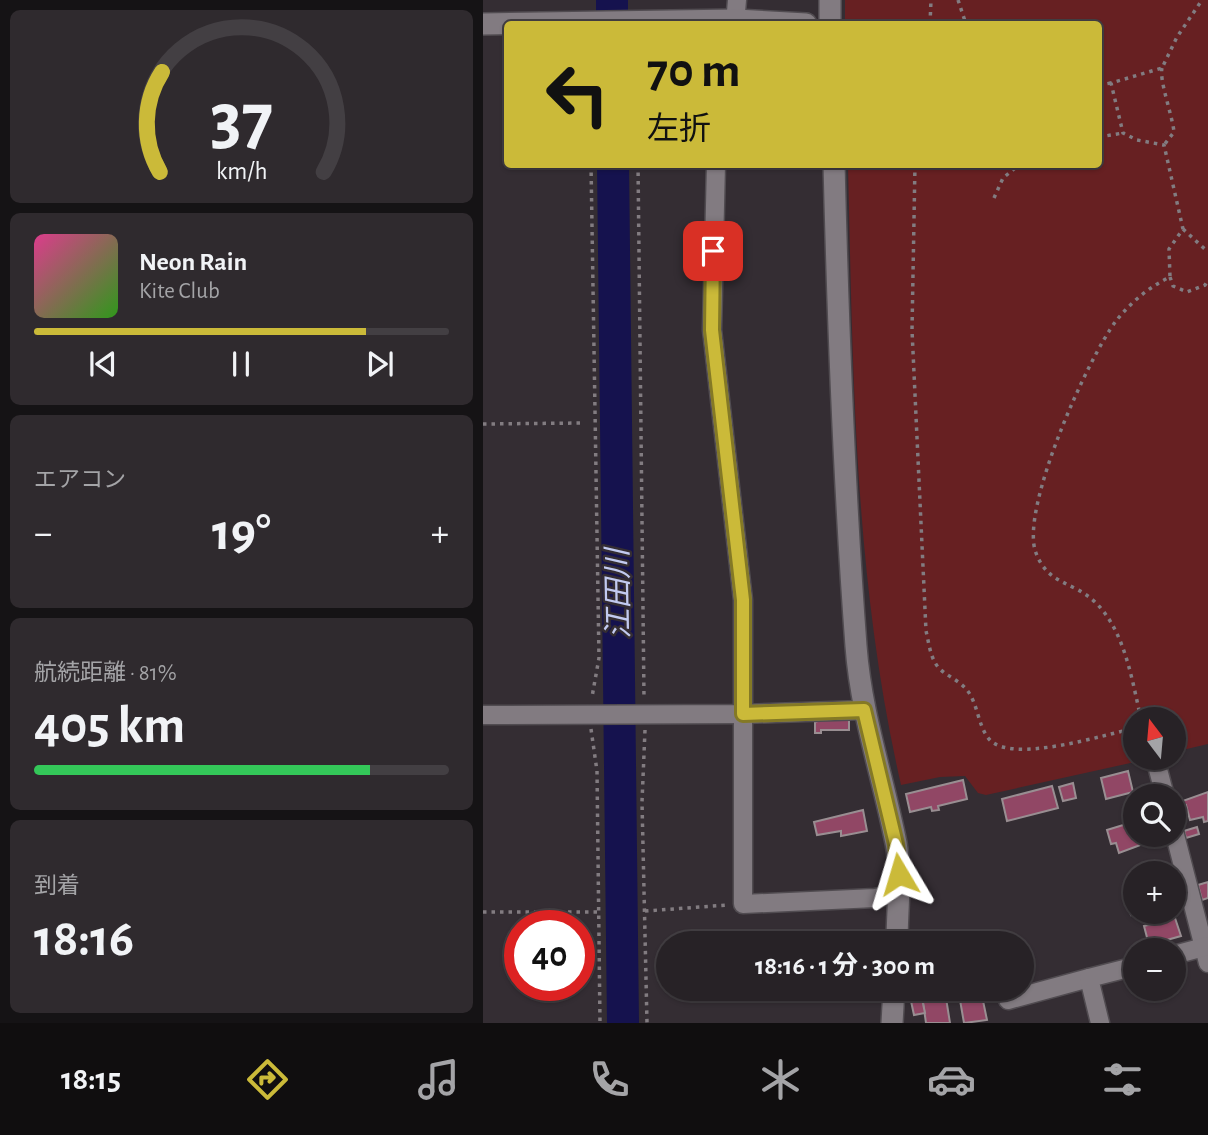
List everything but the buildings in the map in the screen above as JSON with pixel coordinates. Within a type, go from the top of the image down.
[{"type":"street","points":[[830,0],[830,21]]},
{"type":"street","points":[[586,21],[646,21],[736,15],[783,21]]},
{"type":"street","points":[[483,24],[504,23]]},
{"type":"street","points":[[716,168],[712,330],[743,600],[743,904],[875,898],[898,893]]},
{"type":"street","points":[[834,168],[856,646],[864,710],[896,844],[897,931]]},
{"type":"street","points":[[483,715],[743,714],[864,710]]},
{"type":"street","points":[[1178,847],[1207,952],[1186,955]]},
{"type":"street","points":[[1034,993],[1123,969]]},
{"type":"street","points":[[1089,978],[1100,1023]]},
{"type":"street","points":[[892,1023],[893,1001]]},
{"type":"path","points":[[930,21],[931,0]]},
{"type":"path","points":[[958,0],[965,21]]},
{"type":"path","points":[[1164,145],[1174,132],[1170,103],[1160,76],[1162,68],[1177,37],[1202,0]]},
{"type":"path","points":[[1102,84],[1162,68]]},
{"type":"path","points":[[1111,83],[1123,132]]},
{"type":"path","points":[[1102,136],[1123,132],[1137,140],[1164,145]]},
{"type":"path","points":[[1164,145],[1183,229],[1208,251]]},
{"type":"path","points":[[591,168],[599,658],[593,715],[597,771],[600,1023]]},
{"type":"path","points":[[638,168],[642,662],[646,715],[642,802],[647,1023]]},
{"type":"path","points":[[915,168],[912,330],[926,631],[933,658],[939,668],[969,692],[988,738],[1002,748],[1037,748],[1123,730]]},
{"type":"path","points":[[993,198],[1003,178],[1015,168]]},
{"type":"path","points":[[1183,229],[1169,249],[1170,278],[1173,286],[1187,292],[1205,285],[1208,280]]},
{"type":"path","points":[[1138,707],[1132,677],[1109,617],[1094,601],[1042,569],[1034,549],[1032,532],[1050,458],[1102,342],[1136,300],[1170,278]]},
{"type":"path","points":[[483,424],[581,423]]},
{"type":"path","points":[[645,911],[743,904]]},
{"type":"path","points":[[483,912],[597,912]]},
{"type":"shaded area","points":[[845,0],[1208,0],[1208,744],[1187,749],[1187,707],[1123,707],[1123,765],[986,795],[978,793],[965,776],[940,777],[901,785],[885,708],[865,553],[855,399],[848,168],[1102,168],[1102,21],[845,21]]},
{"type":"waterway","name":"江田川","points":[[612,0],[612,21]]},
{"type":"waterway","name":"江田川","points":[[613,168],[623,1023]]},
{"type":"route","points":[[713,251],[712,330],[743,600],[743,714],[864,710],[896,844],[899,874]]}]
